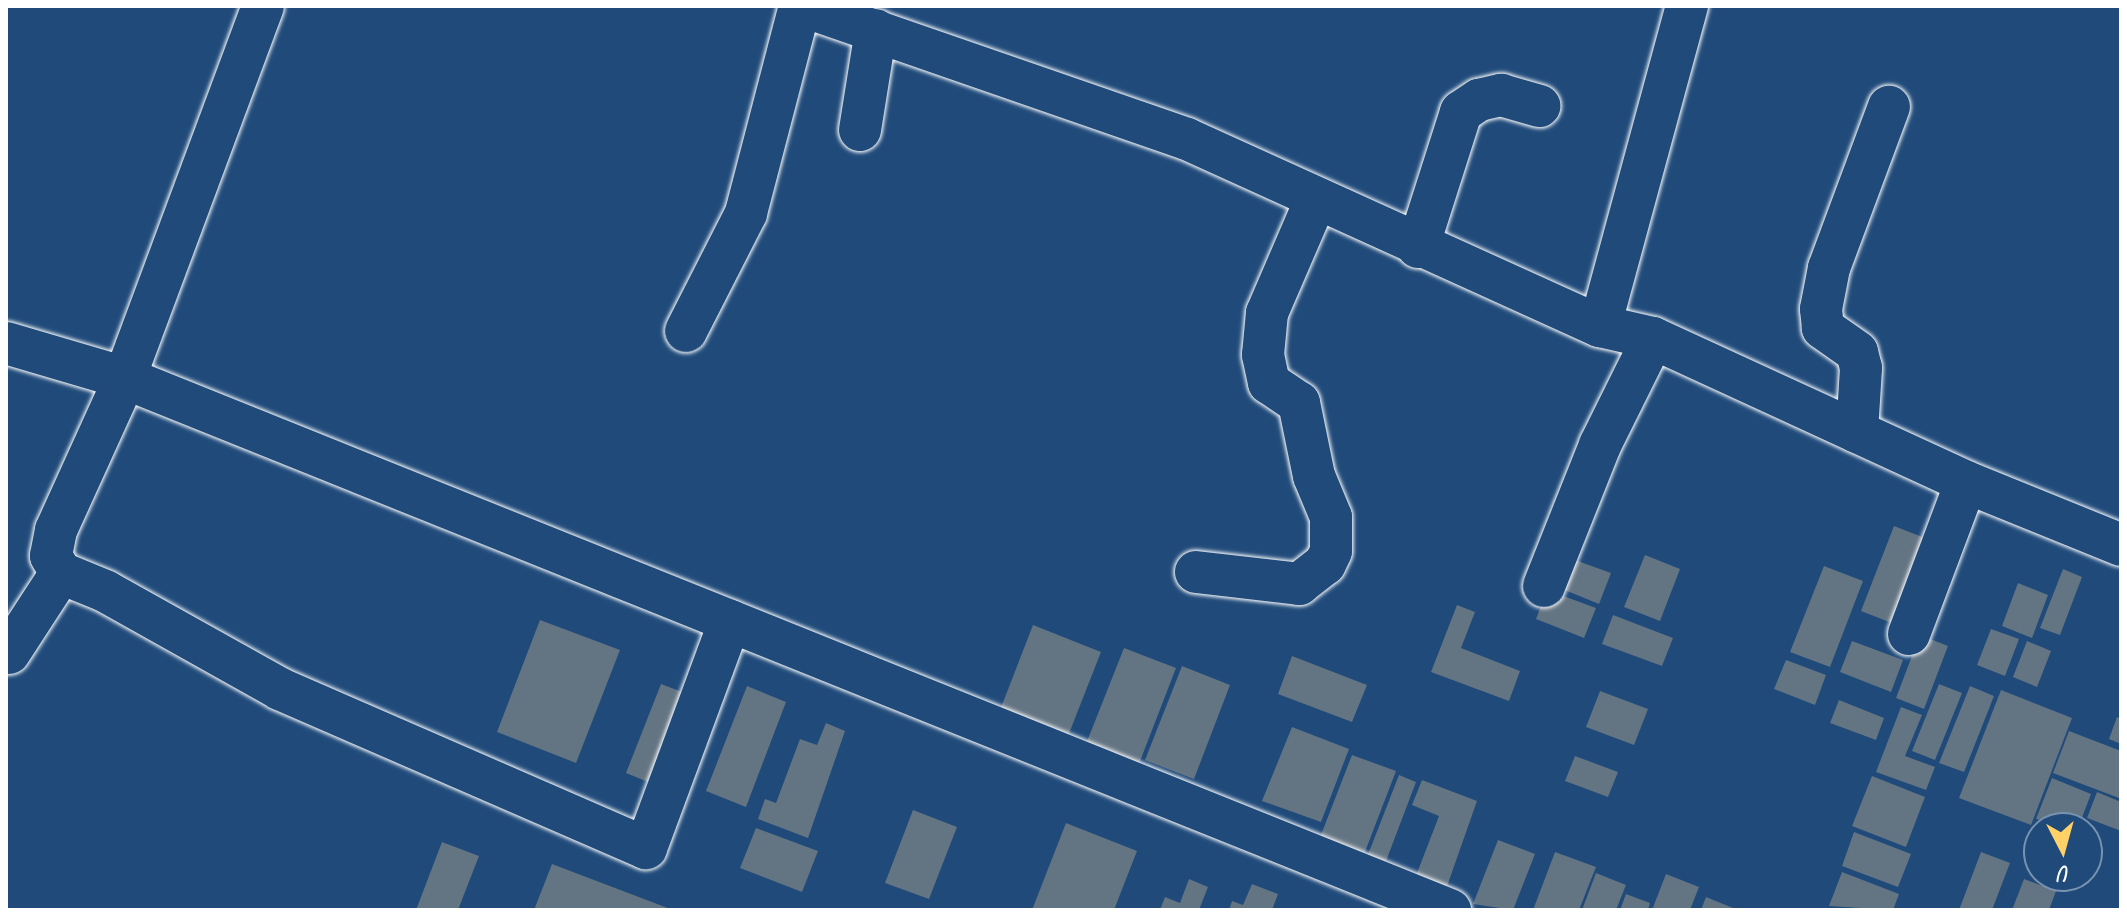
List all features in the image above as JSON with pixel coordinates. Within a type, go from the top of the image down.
[{"type":"street","points":[[263,6],[125,378],[56,530],[51,556],[61,573],[105,591],[280,689],[646,848],[730,621]]},
{"type":"street","points":[[686,331],[746,213],[801,6],[1187,139],[1418,247],[1600,326],[1653,338],[1966,482],[2121,545]]},
{"type":"street","points":[[1600,326],[1687,6]]},
{"type":"street","points":[[860,130],[876,30]]},
{"type":"street","points":[[1418,247],[1461,112],[1479,100],[1501,95],[1539,106]]},
{"type":"street","points":[[1857,432],[1861,368],[1857,352],[1823,328],[1822,298],[1889,107]]},
{"type":"street","points":[[1196,572],[1299,584],[1318,571],[1331,551],[1331,517],[1314,476],[1299,403],[1269,383],[1263,355],[1267,313],[1316,199]]},
{"type":"street","points":[[1544,586],[1600,445],[1653,338]]},
{"type":"street","points":[[6,343],[125,378],[730,621],[1402,901],[1450,910]]},
{"type":"street","points":[[1909,634],[1966,482]]},
{"type":"street","points":[[9,653],[61,573]]},
{"type":"building","points":[[1894,526],[1930,540],[1897,625],[1861,611]]},
{"type":"building","points":[[1561,555],[1611,573],[1599,604],[1550,584]]},
{"type":"building","points":[[1645,555],[1680,569],[1660,621],[1624,607]]},
{"type":"building","points":[[1824,566],[1863,581],[1830,667],[1790,652]]},
{"type":"building","points":[[2063,569],[2082,577],[2060,635],[2040,628]]},
{"type":"building","points":[[2018,583],[2048,595],[2032,638],[2002,626]]},
{"type":"building","points":[[1547,590],[1596,608],[1584,638],[1536,619]]},
{"type":"building","points":[[1457,605],[1475,612],[1461,648],[1520,671],[1509,701],[1431,672]]},
{"type":"building","points":[[1613,615],[1673,638],[1662,666],[1602,644]]},
{"type":"building","points":[[540,620],[620,650],[576,763],[497,732]]},
{"type":"building","points":[[1033,625],[1101,652],[1068,736],[1000,710]]},
{"type":"building","points":[[1991,629],[2019,639],[2005,676],[1977,665]]},
{"type":"building","points":[[1920,635],[1948,646],[1924,709],[1896,698]]},
{"type":"building","points":[[1852,641],[1903,660],[1891,692],[1840,672]]},
{"type":"building","points":[[2027,641],[2051,651],[2037,687],[2013,677]]},
{"type":"building","points":[[1124,648],[1176,668],[1137,769],[1084,749]]},
{"type":"building","points":[[1292,656],[1367,685],[1352,722],[1278,694]]},
{"type":"building","points":[[1786,660],[1826,675],[1815,705],[1774,689]]},
{"type":"building","points":[[1182,666],[1230,685],[1194,779],[1145,760]]},
{"type":"building","points":[[661,684],[698,698],[663,788],[626,773]]},
{"type":"building","points":[[1939,684],[1962,693],[1935,760],[1912,751]]},
{"type":"building","points":[[747,686],[786,702],[746,807],[706,791]]},
{"type":"building","points":[[1970,686],[1994,696],[1964,772],[1939,763]]},
{"type":"building","points":[[2001,690],[2072,718],[2036,812],[2023,812],[2023,822],[1959,798]]},
{"type":"building","points":[[1600,691],[1648,709],[1634,745],[1586,727]]},
{"type":"building","points":[[1839,700],[1884,718],[1876,740],[1830,723]]},
{"type":"building","points":[[1901,707],[1922,715],[1905,756],[1935,767],[1926,790],[1876,772]]},
{"type":"building","points":[[2117,717],[2121,719],[2121,744],[2109,739]]},
{"type":"building","points":[[826,723],[845,731],[808,838],[758,819],[765,799],[776,803],[800,739],[817,745]]},
{"type":"building","points":[[1292,727],[1349,749],[1321,822],[1262,801]]},
{"type":"building","points":[[2069,731],[2121,751],[2119,798],[2053,773]]},
{"type":"building","points":[[1352,755],[1396,771],[1363,857],[1319,840]]},
{"type":"building","points":[[1575,756],[1618,772],[1608,797],[1565,781]]},
{"type":"building","points":[[1399,775],[1416,782],[1380,877],[1362,870]]},
{"type":"building","points":[[1872,776],[1925,797],[1906,847],[1852,826]]},
{"type":"building","points":[[2052,778],[2091,794],[2084,812],[2039,812]]},
{"type":"building","points":[[1422,780],[1477,801],[1445,892],[1414,881],[1439,816],[1412,805]]},
{"type":"building","points":[[2097,792],[2121,802],[2121,831],[2103,824],[2103,812],[2089,812]]},
{"type":"building","points":[[913,810],[957,827],[929,899],[885,883]]},
{"type":"building","points":[[1066,823],[1137,851],[1114,910],[1032,910]]},
{"type":"building","points":[[756,828],[818,851],[802,892],[740,868]]},
{"type":"building","points":[[1854,832],[1911,854],[1898,887],[1842,866]]},
{"type":"building","points":[[1498,840],[1535,854],[1513,910],[1473,904]]},
{"type":"building","points":[[442,842],[479,856],[458,910],[416,910]]},
{"type":"building","points":[[1555,852],[1596,867],[1579,910],[1533,910]]},
{"type":"building","points":[[1981,852],[2010,863],[1992,910],[1959,910]]},
{"type":"building","points":[[552,864],[673,910],[534,910]]},
{"type":"building","points":[[1842,872],[1899,894],[1893,910],[1829,906]]},
{"type":"building","points":[[1596,873],[1626,885],[1616,910],[1582,910]]},
{"type":"building","points":[[1666,874],[1699,887],[1690,910],[1652,910]]},
{"type":"building","points":[[1189,879],[1208,887],[1199,910],[1160,910],[1165,897],[1180,903]]},
{"type":"building","points":[[2023,882],[2023,892],[2056,892],[2049,910],[2012,910]]},
{"type":"building","points":[[1252,884],[1278,894],[1272,910],[1229,910],[1232,901],[1243,905]]},
{"type":"building","points":[[1626,894],[1650,903],[1648,910],[1620,910]]},
{"type":"building","points":[[1706,897],[1738,910],[1701,910]]}]
